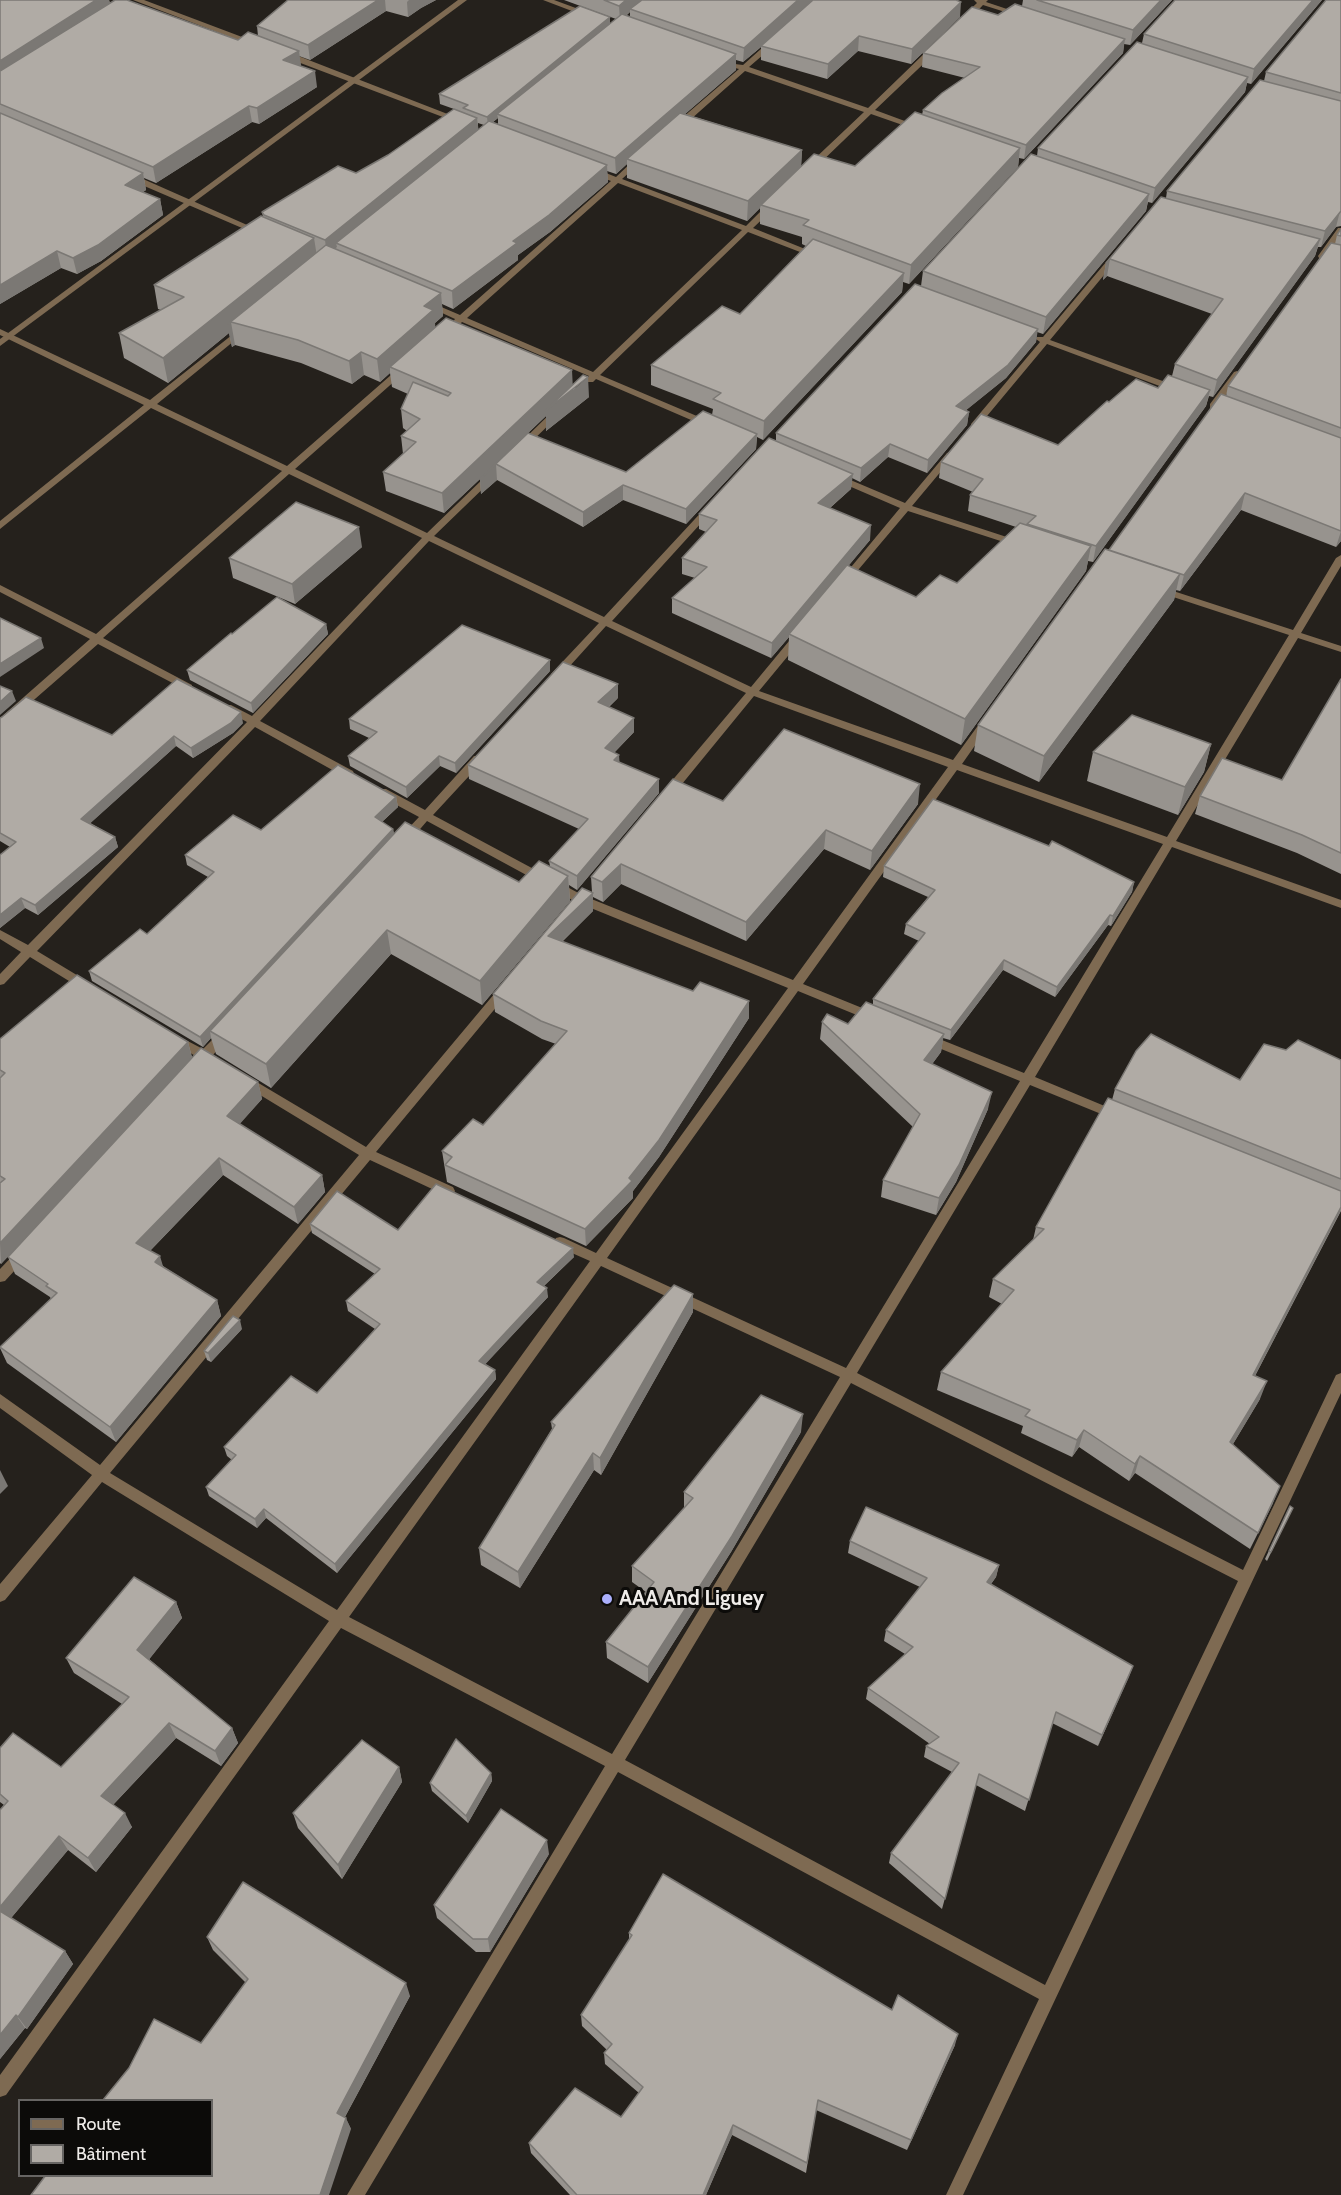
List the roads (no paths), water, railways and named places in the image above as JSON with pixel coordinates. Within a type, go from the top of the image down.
[{"type":"street","points":[[137,0],[268,48]]},
{"type":"street","points":[[0,342],[4,334],[190,202],[463,0]]},
{"type":"street","points":[[547,0],[599,18]]},
{"type":"street","points":[[957,26],[980,1],[1025,16]]},
{"type":"street","points":[[668,135],[779,38]]},
{"type":"street","points":[[804,174],[941,41]]},
{"type":"street","points":[[279,52],[466,123]]},
{"type":"street","points":[[733,64],[925,130]]},
{"type":"street","points":[[452,326],[642,158]]},
{"type":"street","points":[[585,168],[824,257]]},
{"type":"street","points":[[127,175],[264,234]]},
{"type":"street","points":[[578,391],[779,197]]},
{"type":"street","points":[[1321,256],[1341,230]]},
{"type":"street","points":[[840,586],[1126,244]]},
{"type":"street","points":[[420,301],[723,430]]},
{"type":"street","points":[[0,526],[247,326]]},
{"type":"street","points":[[4,334],[752,692],[1341,904]]},
{"type":"street","points":[[1034,336],[1183,392]]},
{"type":"street","points":[[0,724],[409,364]]},
{"type":"street","points":[[1213,406],[1242,366]]},
{"type":"street","points":[[511,456],[570,399]]},
{"type":"street","points":[[0,981],[254,721],[428,537],[495,472]]},
{"type":"street","points":[[830,475],[906,507],[1029,547]]},
{"type":"street","points":[[550,681],[717,500]]},
{"type":"street","points":[[355,2195],[1341,558]]},
{"type":"street","points":[[1152,587],[1341,649]]},
{"type":"street","points":[[0,588],[202,694]]},
{"type":"street","points":[[662,800],[804,630]]},
{"type":"street","points":[[212,699],[355,777]]},
{"type":"street","points":[[0,2089],[996,709]]},
{"type":"street","points":[[394,850],[488,749]]},
{"type":"street","points":[[375,788],[580,899],[884,1022]]},
{"type":"street","points":[[0,934],[102,995]]},
{"type":"street","points":[[0,1595],[512,981]]},
{"type":"street","points":[[189,1073],[228,1030]]},
{"type":"street","points":[[164,1032],[368,1154],[462,1197]]},
{"type":"street","points":[[917,1035],[1124,1118]]},
{"type":"street","points":[[546,1236],[849,1375],[1246,1579]]},
{"type":"street","points":[[0,1277],[32,1243]]},
{"type":"street","points":[[954,2195],[1341,1379]]},
{"type":"street","points":[[0,1400],[101,1474],[338,1619],[615,1763],[1048,1995]]},
{"type":"place","name":"AAA And Liguey","points":[[607,1599]]}]
